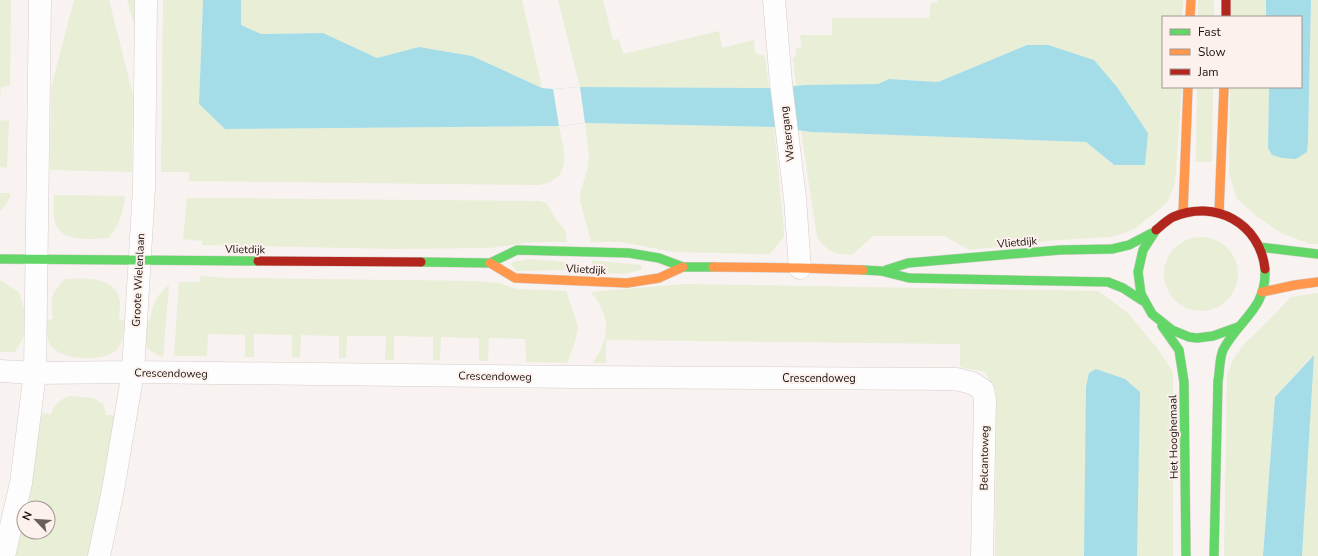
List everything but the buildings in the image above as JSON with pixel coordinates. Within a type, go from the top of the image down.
[{"type":"street","points":[[4,556],[21,483],[35,373],[38,260],[40,0]]},
{"type":"street","name":"Groote Wielenlaan","points":[[99,556],[113,490],[133,372],[144,188],[146,0]]},
{"type":"street","name":"Watergang","points":[[774,0],[781,83],[795,198],[800,268]]},
{"type":"street","points":[[1190,16],[1191,0]]},
{"type":"street","points":[[1226,0],[1226,16]]},
{"type":"street","points":[[1183,213],[1188,88]]},
{"type":"street","points":[[1220,213],[1224,88]]},
{"type":"street","points":[[1214,556],[1218,381],[1222,352],[1238,327],[1251,314],[1261,297],[1265,278],[1264,262],[1260,247],[1251,233],[1238,222],[1220,213],[1200,210],[1183,213],[1166,220],[1152,233],[1141,251],[1138,269],[1138,286],[1143,301],[1151,314],[1160,324],[1182,335],[1203,338],[1220,335],[1238,327]]},
{"type":"street","name":"Vlietdijk","points":[[882,271],[908,263],[1060,250],[1112,250],[1129,245],[1152,233]]},
{"type":"street","points":[[1260,247],[1318,254]]},
{"type":"street","name":"Vlietdijk","points":[[0,259],[490,263],[517,250],[629,253],[659,258],[683,267],[800,268],[882,271],[909,278],[1108,282],[1123,288],[1143,301]]},
{"type":"street","name":"Vlietdijk","points":[[490,263],[515,278],[605,282],[627,282],[659,278],[683,267]]},
{"type":"street","points":[[1262,292],[1318,282]]},
{"type":"street","name":"Het Hooghemaal","points":[[1160,324],[1179,350],[1184,382],[1186,556]]},
{"type":"street","name":"Crescendoweg","points":[[0,370],[35,373],[133,372],[956,379]]},
{"type":"street","name":"Belcantoweg","points":[[956,379],[972,383],[983,390],[985,400],[982,556]]},
{"type":"green space","points":[[0,0],[11,0],[10,86],[1,87],[0,97]]},
{"type":"green space","points":[[74,0],[109,0],[133,95],[132,172],[50,170],[51,88]]},
{"type":"green space","points":[[127,0],[137,0],[136,26],[134,24]]},
{"type":"green space","points":[[163,0],[203,0],[199,104],[225,129],[559,126],[564,154],[562,171],[557,177],[549,182],[538,185],[189,181],[189,172],[161,172]]},
{"type":"green space","points":[[241,0],[522,0],[542,88],[472,56],[419,47],[377,58],[323,33],[261,34],[241,25]]},
{"type":"green space","points":[[558,0],[603,0],[613,40],[619,39],[623,54],[719,31],[722,48],[754,40],[755,53],[765,56],[769,88],[580,87]]},
{"type":"green space","points":[[937,0],[1183,0],[1182,16],[1162,16],[1162,88],[1182,88],[1175,183],[1167,203],[1133,230],[1111,237],[1057,240],[969,250],[944,236],[873,236],[852,255],[836,253],[824,246],[817,237],[801,131],[1086,142],[1113,165],[1148,133],[1117,87],[1094,60],[1027,45],[938,82],[889,79],[878,84],[796,86],[793,58],[796,56],[796,49],[802,47],[800,35],[832,35],[832,18],[929,18],[931,2],[937,3]]},
{"type":"green space","points":[[1198,0],[1214,0],[1214,16],[1198,16]]},
{"type":"green space","points":[[1231,0],[1266,0],[1266,16],[1231,16]]},
{"type":"green space","points":[[1311,0],[1318,0],[1318,244],[1310,244],[1281,233],[1255,215],[1236,197],[1229,172],[1230,88],[1269,88],[1268,148],[1305,153],[1307,151]]},
{"type":"green space","points":[[1197,88],[1213,88],[1212,162],[1196,162]]},
{"type":"green space","points":[[0,120],[9,121],[7,168],[0,167]]},
{"type":"green space","points":[[585,123],[774,127],[784,237],[770,254],[674,252],[621,242],[591,242],[580,200],[589,155]]},
{"type":"green space","points":[[0,193],[11,193],[6,205],[0,211]]},
{"type":"green space","points":[[54,195],[125,196],[120,218],[109,238],[84,239],[68,236],[61,232],[56,226],[54,217]]},
{"type":"green space","points":[[187,198],[541,201],[547,204],[556,220],[565,230],[567,242],[533,242],[489,248],[394,249],[202,245],[202,241],[183,239]]},
{"type":"green space","points":[[1194,237],[1208,237],[1222,243],[1232,253],[1238,267],[1236,288],[1232,295],[1222,305],[1208,311],[1194,311],[1180,305],[1170,295],[1164,281],[1164,267],[1170,253],[1180,243]]},
{"type":"green space","points":[[530,259],[566,262],[566,270],[516,271],[511,264],[513,262]]},
{"type":"green space","points":[[592,260],[641,265],[642,267],[640,270],[625,274],[592,273]]},
{"type":"green space","points":[[201,276],[225,278],[477,281],[499,283],[517,289],[566,291],[578,326],[575,342],[567,363],[526,362],[525,339],[489,338],[488,361],[479,361],[479,338],[441,337],[440,360],[433,360],[433,337],[394,336],[394,360],[385,360],[386,336],[347,336],[346,358],[339,358],[339,336],[301,335],[300,358],[292,357],[292,335],[254,334],[254,357],[245,357],[245,335],[208,334],[207,356],[174,356],[179,282],[199,282]]},
{"type":"green space","points":[[81,278],[98,280],[113,287],[118,293],[120,302],[119,321],[124,320],[124,326],[120,345],[115,351],[97,358],[74,357],[56,350],[50,344],[46,329],[46,320],[53,319],[52,302],[54,293],[65,279]]},
{"type":"green space","points":[[0,280],[19,292],[24,309],[25,335],[15,352],[0,352]]},
{"type":"green space","points":[[684,284],[1098,291],[1127,312],[1157,348],[1173,372],[1173,556],[995,556],[996,392],[985,372],[960,367],[960,344],[606,340],[606,363],[592,363],[597,357],[603,343],[606,322],[600,305],[591,292]]},
{"type":"green space","points":[[169,285],[163,357],[151,351],[147,347],[144,340],[144,335],[146,321],[150,321],[155,301]]},
{"type":"green space","points":[[1318,293],[1318,556],[1302,556],[1313,355],[1275,397],[1263,556],[1224,556],[1227,375],[1234,358],[1245,343],[1291,297]]},
{"type":"green space","points":[[69,396],[93,398],[103,404],[106,415],[115,415],[89,556],[14,556],[18,540],[56,540],[56,500],[27,500],[42,413],[51,414],[58,403]]},
{"type":"water","points":[[203,0],[241,0],[241,25],[261,34],[323,33],[377,58],[419,47],[472,56],[542,88],[553,89],[580,87],[769,88],[806,85],[878,84],[889,79],[938,82],[1027,45],[1048,45],[1094,60],[1117,87],[1148,133],[1145,165],[1114,165],[1086,142],[811,132],[774,127],[585,123],[559,126],[225,129],[199,104]]},
{"type":"water","points":[[1266,0],[1311,0],[1308,143],[1307,152],[1296,159],[1282,158],[1272,155],[1268,148],[1269,88],[1302,88],[1302,16],[1266,16]]},
{"type":"water","points":[[1314,355],[1302,556],[1263,556],[1275,397]]},
{"type":"water","points":[[1096,369],[1125,379],[1140,392],[1137,556],[1084,556],[1086,387],[1089,373]]},
{"type":"pier","points":[[580,87],[585,123],[559,126],[553,89]]},
{"type":"traffic: fast","points":[[1156,230],[1143,250],[1138,272],[1141,294],[1152,314],[1172,330],[1189,337],[1197,338],[1213,336],[1238,327]]},
{"type":"traffic: fast","points":[[886,270],[908,263],[1060,250],[1112,249],[1129,245],[1152,233]]},
{"type":"traffic: fast","points":[[1259,247],[1318,254]]},
{"type":"traffic: fast","points":[[421,262],[490,263],[517,250],[629,253],[659,258],[683,267],[713,267]]},
{"type":"traffic: fast","points":[[0,259],[258,261]]},
{"type":"traffic: fast","points":[[1214,556],[1218,381],[1221,358],[1223,350],[1229,339],[1251,313],[1262,294],[1265,269]]},
{"type":"traffic: fast","points":[[863,270],[881,271],[909,278],[1108,282],[1123,288],[1143,301]]},
{"type":"traffic: fast","points":[[1162,326],[1179,350],[1184,382],[1186,556]]},
{"type":"traffic: slow","points":[[1190,16],[1191,0]]},
{"type":"traffic: slow","points":[[1183,213],[1188,88]]},
{"type":"traffic: slow","points":[[1219,213],[1224,88]]},
{"type":"traffic: slow","points":[[490,263],[515,278],[627,283],[659,278],[683,267]]},
{"type":"traffic: slow","points":[[713,267],[863,270]]},
{"type":"traffic: slow","points":[[1262,292],[1318,282]]},
{"type":"traffic: jam","points":[[1226,0],[1226,16]]},
{"type":"traffic: jam","points":[[1156,230],[1173,217],[1189,212],[1204,211],[1219,213],[1233,219],[1245,228],[1254,239],[1261,253],[1265,269]]},
{"type":"traffic: jam","points":[[258,261],[421,262]]}]
